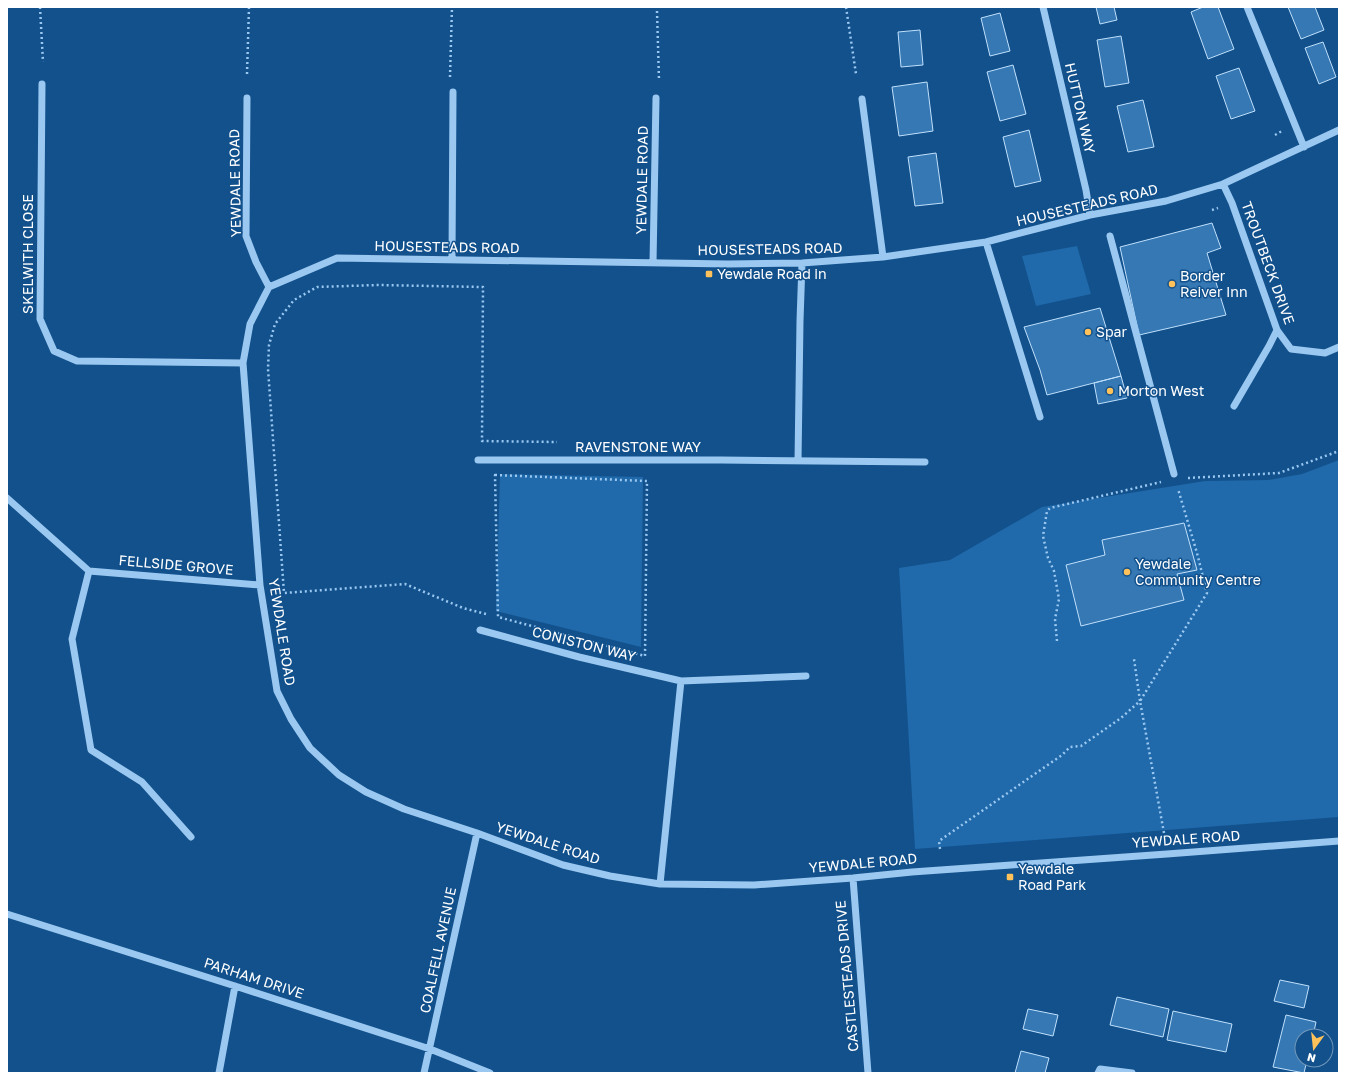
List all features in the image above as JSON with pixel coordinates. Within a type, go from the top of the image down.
[{"type":"street","name":"HUTTON WAY","points":[[1043,7],[1086,190],[1090,215]]},
{"type":"street","points":[[1247,7],[1304,147]]},
{"type":"street","name":"SKELWITH CLOSE","points":[[42,84],[40,319],[54,351],[77,361],[243,363]]},
{"type":"street","points":[[452,260],[453,92]]},
{"type":"street","name":"YEWDALE ROAD","points":[[247,98],[246,236],[256,262],[269,287]]},
{"type":"street","name":"YEWDALE ROAD","points":[[654,263],[656,98]]},
{"type":"street","points":[[862,99],[884,257]]},
{"type":"street","name":"HOUSESTEADS ROAD","points":[[269,287],[337,258],[728,264],[802,263],[884,257],[986,242],[1090,215],[1166,200],[1223,184],[1339,130]]},
{"type":"street","name":"TROUTBECK DRIVE","points":[[1223,184],[1232,203],[1277,330],[1291,349],[1325,353],[1339,347]]},
{"type":"street","points":[[1110,236],[1175,476]]},
{"type":"street","points":[[986,242],[1040,417]]},
{"type":"street","points":[[798,461],[802,263]]},
{"type":"street","points":[[243,363],[250,324],[269,287]]},
{"type":"street","points":[[1234,406],[1277,330]]},
{"type":"street","name":"YEWDALE ROAD","points":[[243,363],[260,585],[277,691],[291,719],[310,748],[339,775],[366,792],[404,809],[477,833],[564,865],[610,876],[660,884],[754,885],[1339,841]]},
{"type":"street","name":"RAVENSTONE WAY","points":[[478,460],[925,462]]},
{"type":"street","points":[[7,498],[89,571],[72,639],[91,750],[142,782],[191,837]]},
{"type":"street","name":"FELLSIDE GROVE","points":[[89,571],[260,585]]},
{"type":"street","name":"CONISTON WAY","points":[[480,630],[579,658],[681,681],[806,676]]},
{"type":"street","points":[[660,884],[681,681]]},
{"type":"street","name":"COALFELL AVENUE","points":[[424,1073],[477,833]]},
{"type":"street","name":"CASTLESTEADS DRIVE","points":[[853,878],[868,1073]]},
{"type":"street","name":"PARHAM DRIVE","points":[[7,914],[430,1049],[490,1073]]},
{"type":"street","points":[[219,1073],[235,986]]},
{"type":"street","points":[[1098,1073],[1100,1069],[1132,1073]]},
{"type":"path","points":[[40,7],[43,62]]},
{"type":"path","points":[[247,74],[249,7]]},
{"type":"path","points":[[450,76],[452,7]]},
{"type":"path","points":[[846,7],[856,74]]},
{"type":"path","points":[[657,11],[659,80]]},
{"type":"path","points":[[498,617],[495,476],[647,481],[645,656],[463,608],[405,584],[284,593],[268,369],[268,345],[275,324],[294,300],[317,287],[378,285],[483,287],[482,441],[560,442]]},
{"type":"path","points":[[1057,641],[1055,620],[1059,598],[1054,571],[1048,558],[1042,536],[1047,511],[1050,508],[1175,476],[1279,473],[1339,451]]},
{"type":"path","points":[[940,849],[939,841],[1062,755],[1070,747],[1081,746],[1096,736],[1121,718],[1140,701],[1207,593],[1175,476]]},
{"type":"path","points":[[1134,659],[1140,701],[1164,833]]},
{"type":"shaded area","points":[[1077,246],[1091,294],[1036,306],[1022,256]]},
{"type":"shaded area","points":[[1339,460],[1339,817],[915,849],[899,568],[950,560],[1042,507],[1205,481],[1268,480],[1302,474]]},
{"type":"shaded area","points":[[500,474],[643,477],[641,647],[496,611]]},
{"type":"building","points":[[1096,7],[1114,7],[1117,20],[1100,24]]},
{"type":"building","points":[[1203,7],[1218,7],[1234,49],[1208,59],[1191,12]]},
{"type":"building","points":[[1288,7],[1315,7],[1324,30],[1301,39]]},
{"type":"building","points":[[1000,13],[1010,51],[990,56],[981,18]]},
{"type":"building","points":[[920,30],[923,65],[901,67],[898,32]]},
{"type":"building","points":[[1121,36],[1129,83],[1105,87],[1097,40]]},
{"type":"building","points":[[1323,42],[1336,77],[1319,84],[1305,48]]},
{"type":"building","points":[[1013,65],[1026,114],[1000,121],[987,72]]},
{"type":"building","points":[[1239,68],[1255,111],[1231,119],[1216,76]]},
{"type":"building","points":[[927,82],[933,131],[899,136],[892,87]]},
{"type":"building","points":[[1143,100],[1154,147],[1128,152],[1117,106]]},
{"type":"building","points":[[1029,130],[1041,181],[1015,187],[1003,137]]},
{"type":"building","points":[[936,153],[943,203],[915,206],[908,157]]},
{"type":"building","name":"Border Reiver Inn","points":[[1212,223],[1221,248],[1207,253],[1226,315],[1139,335],[1120,247]]},
{"type":"building","points":[[1100,308],[1121,376],[1047,395],[1040,370],[1024,327]]},
{"type":"building","name":"Morton West","points":[[1121,376],[1127,398],[1098,404],[1094,383]]},
{"type":"building","name":"Yewdale Community Centre","points":[[1184,523],[1197,570],[1177,574],[1184,600],[1081,626],[1066,565],[1105,555],[1102,540]]},
{"type":"building","points":[[1280,980],[1309,986],[1304,1008],[1274,1001]]},
{"type":"building","points":[[1117,997],[1169,1009],[1163,1037],[1110,1025]]},
{"type":"building","points":[[1028,1009],[1058,1015],[1053,1036],[1023,1029]]},
{"type":"building","points":[[1173,1011],[1232,1024],[1226,1052],[1167,1040]]},
{"type":"building","points":[[1286,1015],[1316,1022],[1315,1028],[1294,1028],[1294,1068],[1305,1068],[1304,1073],[1273,1067]]},
{"type":"building","points":[[1021,1051],[1049,1058],[1045,1073],[1015,1073]]},
{"type":"place","name":"Yewdale Road in","points":[[709,274]]},
{"type":"place","name":"Border Reiver Inn","points":[[1172,284]]},
{"type":"place","name":"Spar","points":[[1088,332]]},
{"type":"place","name":"Morton West","points":[[1110,391]]},
{"type":"place","name":"Yewdale Community Centre","points":[[1127,572]]},
{"type":"place","name":"Yewdale Road Park","points":[[1010,877]]}]
